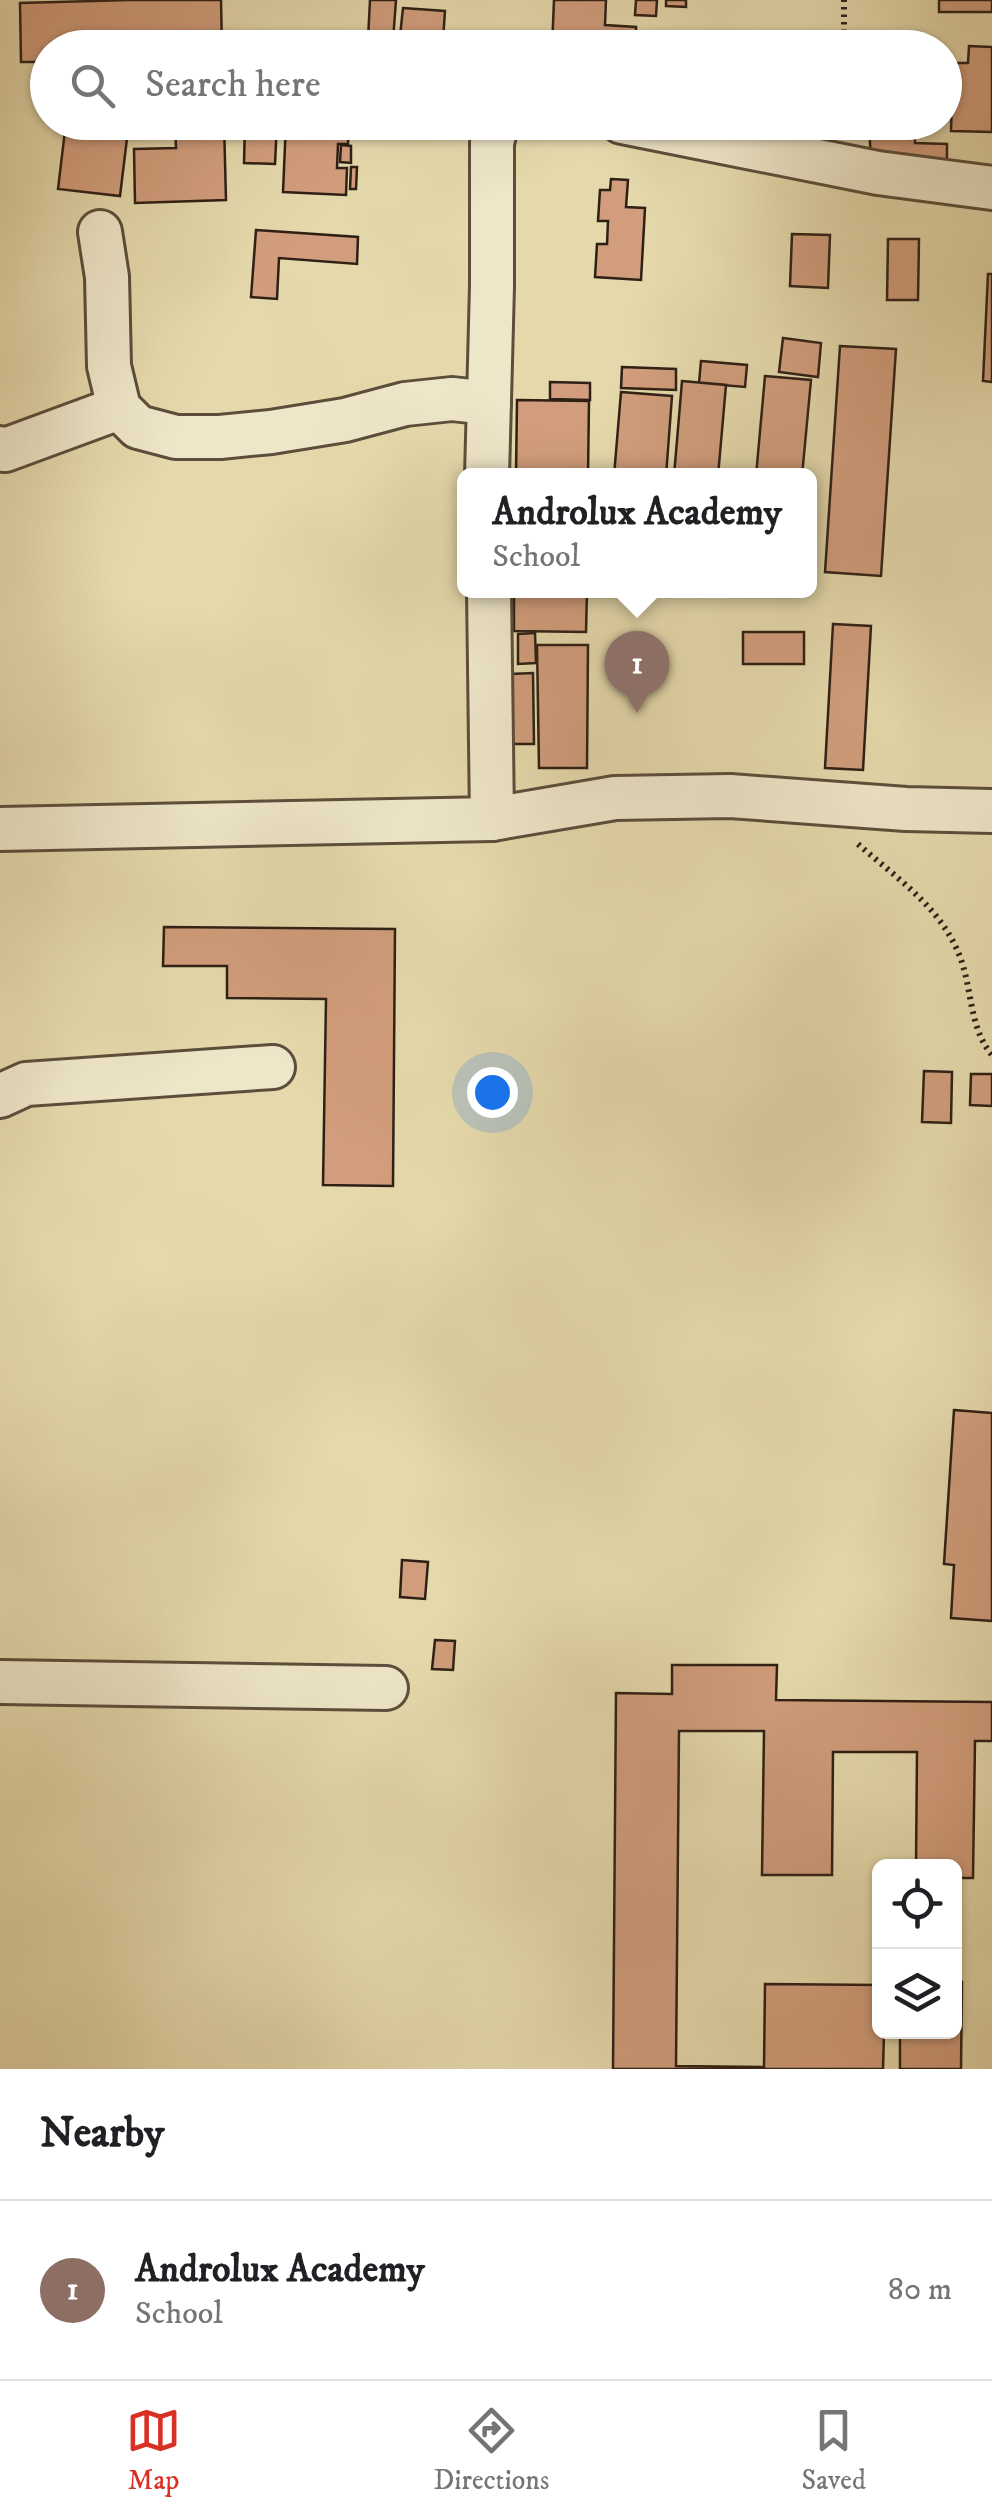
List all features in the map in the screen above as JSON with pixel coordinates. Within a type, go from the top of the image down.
[{"type":"street","points":[[487,468],[493,140]]},
{"type":"street","points":[[712,140],[878,173],[992,188]]},
{"type":"street","points":[[100,232],[107,277],[108,366],[120,408],[138,428],[176,437],[220,437],[345,420],[404,404],[452,399],[489,404]]},
{"type":"street","points":[[0,448],[5,450],[120,408]]},
{"type":"street","points":[[489,598],[492,819]]},
{"type":"street","points":[[0,829],[492,819],[615,798],[730,796],[906,809],[992,810]]},
{"type":"street","points":[[0,1096],[26,1084],[273,1068]]},
{"type":"street","points":[[0,1682],[386,1688]]},
{"type":"path","points":[[844,0],[844,30]]},
{"type":"path","points":[[834,804],[852,838],[922,898],[941,921],[959,953],[977,1032],[992,1055]]},
{"type":"building","points":[[221,0],[222,30],[30,30],[30,62],[21,62],[20,3]]},
{"type":"building","points":[[370,0],[396,0],[394,30],[368,30]]},
{"type":"building","points":[[554,0],[606,0],[605,25],[636,27],[636,30],[553,30]]},
{"type":"building","points":[[636,0],[657,0],[656,16],[635,15]]},
{"type":"building","points":[[666,0],[686,0],[686,7],[666,6]]},
{"type":"building","points":[[939,0],[992,0],[992,12],[939,12]]},
{"type":"building","points":[[403,8],[445,11],[444,30],[401,30]]},
{"type":"building","points":[[969,46],[992,47],[992,132],[962,131],[962,63],[968,63]]},
{"type":"building","points":[[64,140],[127,140],[120,196],[58,189]]},
{"type":"building","points":[[176,140],[224,140],[226,200],[135,203],[134,149],[176,148]]},
{"type":"building","points":[[245,140],[276,140],[275,164],[244,163]]},
{"type":"building","points":[[285,140],[348,140],[348,144],[338,144],[337,168],[347,168],[346,195],[283,192]]},
{"type":"building","points":[[870,140],[947,144],[947,164],[871,162]]},
{"type":"building","points":[[341,145],[351,146],[351,163],[340,162]]},
{"type":"building","points":[[351,167],[357,167],[356,189],[350,189]]},
{"type":"building","points":[[611,179],[628,180],[626,207],[645,208],[641,280],[595,277],[597,244],[607,244],[608,221],[598,221],[600,190],[610,190]]},
{"type":"building","points":[[256,230],[358,237],[357,264],[279,258],[277,299],[251,297]]},
{"type":"building","points":[[792,234],[830,235],[828,288],[790,286]]},
{"type":"building","points":[[888,239],[919,239],[918,300],[887,300]]},
{"type":"building","points":[[988,274],[992,274],[992,382],[983,381]]},
{"type":"building","points":[[783,338],[821,343],[818,377],[779,372]]},
{"type":"building","points":[[840,346],[896,349],[881,576],[825,572]]},
{"type":"building","points":[[701,361],[747,365],[745,387],[699,383]]},
{"type":"building","points":[[622,367],[676,369],[676,390],[621,388]]},
{"type":"building","points":[[765,376],[811,380],[803,468],[757,468]]},
{"type":"building","points":[[682,381],[726,385],[719,468],[675,468]]},
{"type":"building","points":[[550,382],[590,383],[590,400],[550,399]]},
{"type":"building","points":[[621,392],[672,396],[667,468],[615,468]]},
{"type":"building","points":[[517,400],[589,401],[588,468],[516,468]]},
{"type":"building","points":[[514,598],[587,598],[586,632],[514,631]]},
{"type":"building","points":[[833,624],[871,626],[863,770],[825,768]]},
{"type":"building","points":[[743,632],[804,632],[804,664],[743,664]]},
{"type":"building","points":[[535,633],[536,663],[518,664],[518,634]]},
{"type":"building","points":[[537,645],[588,645],[587,768],[539,768]]},
{"type":"building","points":[[533,673],[534,744],[511,744],[510,674]]},
{"type":"building","points":[[164,927],[395,929],[393,1186],[323,1185],[326,999],[227,998],[227,966],[163,966]]},
{"type":"building","points":[[924,1071],[952,1072],[951,1123],[922,1122]]},
{"type":"building","points":[[971,1074],[992,1074],[992,1106],[970,1105]]},
{"type":"building","points":[[954,1410],[992,1413],[992,1621],[951,1618],[954,1565],[944,1564]]},
{"type":"building","points":[[402,1560],[428,1562],[425,1599],[400,1597]]},
{"type":"building","points":[[435,1640],[455,1641],[453,1670],[432,1669]]},
{"type":"building","points":[[672,1665],[777,1665],[776,1700],[992,1702],[992,1741],[975,1741],[973,1878],[962,1878],[962,1859],[916,1859],[917,1752],[833,1752],[832,1875],[762,1875],[764,1731],[679,1731],[676,2066],[764,2067],[765,1984],[872,1985],[872,2039],[884,2039],[883,2069],[613,2069],[616,1693],[672,1694]]},
{"type":"building","points":[[900,2039],[961,2039],[961,2069],[900,2069]]},
{"type":"place","name":"Androlux Academy","points":[[637,713]]}]
